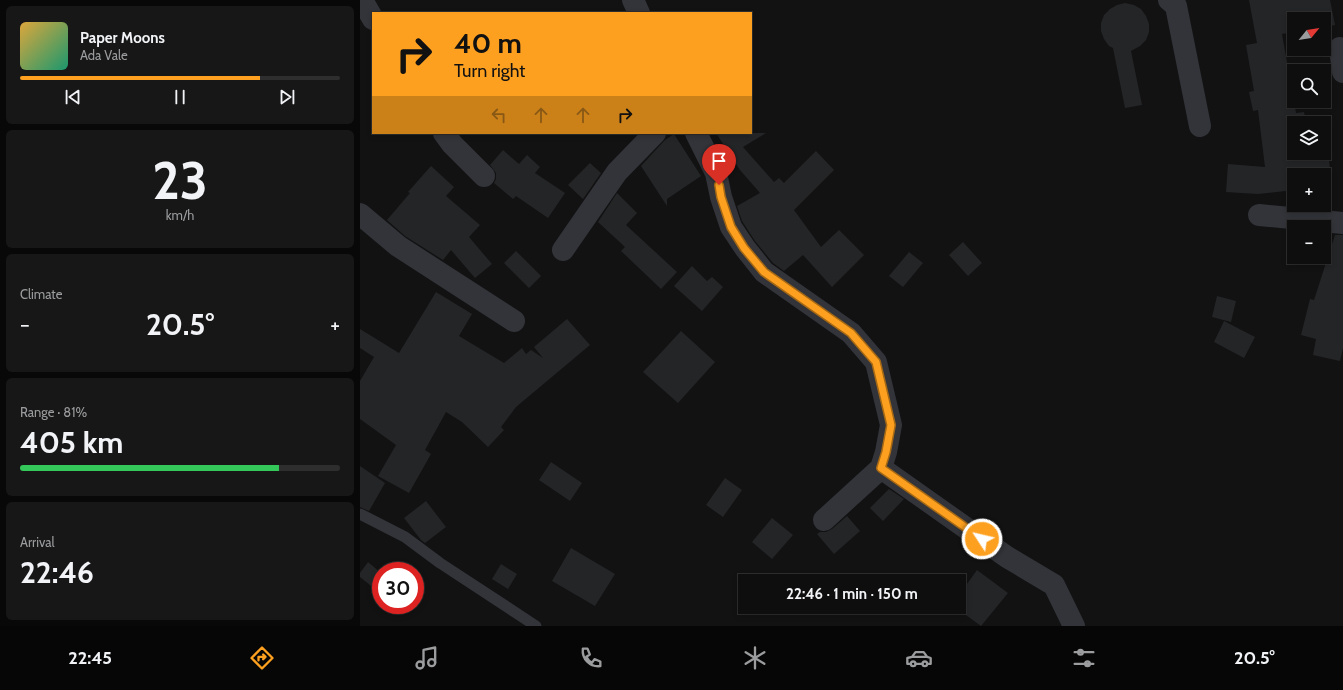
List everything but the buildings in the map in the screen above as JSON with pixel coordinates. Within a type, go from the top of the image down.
[{"type":"street","points":[[362,0],[372,17]]},
{"type":"street","points":[[633,0],[639,12]]},
{"type":"street","points":[[1169,0],[1176,6],[1200,126]]},
{"type":"street","points":[[1340,48],[1343,72]]},
{"type":"street","points":[[445,134],[452,144],[484,176]]},
{"type":"street","points":[[563,250],[617,172],[654,134]]},
{"type":"street","points":[[696,134],[716,173],[721,197],[731,227],[744,248],[764,272],[851,333],[876,362],[891,425],[886,452],[881,468],[824,520]]},
{"type":"street","points":[[360,214],[398,246],[514,321]]},
{"type":"street","points":[[1259,215],[1343,222]]},
{"type":"street","points":[[881,468],[1007,557],[1054,585],[1074,626]]},
{"type":"lane","points":[[360,514],[405,537],[440,563],[536,626]]},
{"type":"route","points":[[719,185],[721,197],[731,227],[744,248],[764,272],[851,333],[876,362],[891,425],[886,452],[881,468],[982,539]]}]
